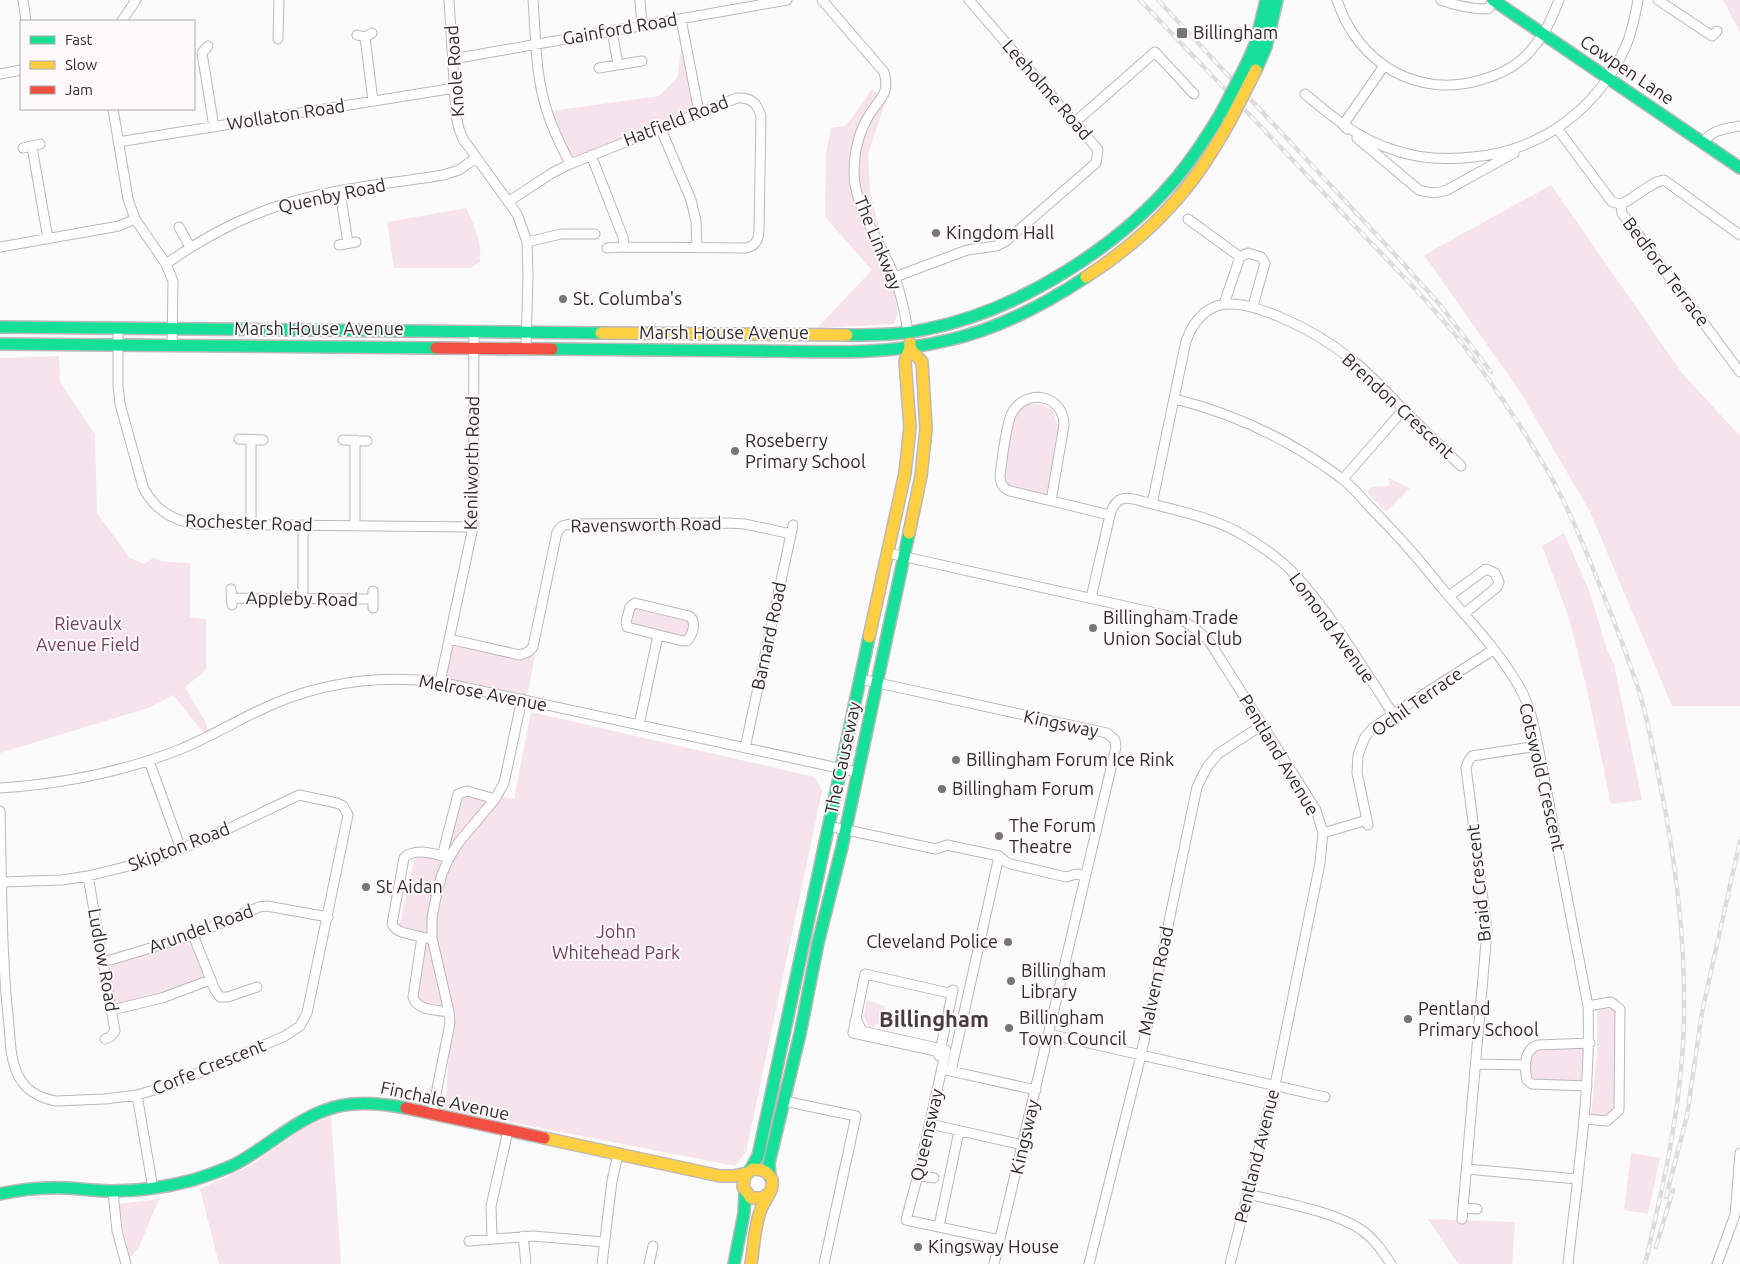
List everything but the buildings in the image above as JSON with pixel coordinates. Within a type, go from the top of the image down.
[{"type":"street","points":[[23,0],[26,20]]},
{"type":"street","points":[[123,20],[136,0]]},
{"type":"street","points":[[278,39],[279,0]]},
{"type":"street","name":"Knole Road","points":[[449,0],[454,88],[459,129],[463,139],[521,223],[527,242],[526,349]]},
{"type":"street","points":[[533,0],[542,92],[547,112],[570,164]]},
{"type":"street","points":[[640,0],[642,26]]},
{"type":"street","name":"Gainford Road","points":[[453,58],[787,0]]},
{"type":"street","name":"The Linkway","points":[[822,0],[884,72],[887,82],[885,95],[867,118],[859,138],[854,175],[856,190],[862,207],[895,277],[908,332]]},
{"type":"street","name":"Leeholme Road","points":[[895,277],[967,250],[996,246],[1006,241],[1096,163],[1098,150],[969,0]]},
{"type":"street","name":"Marsh House Avenue","points":[[0,344],[849,352],[910,348],[941,342],[996,326],[1034,308],[1087,278],[1148,228],[1188,186],[1206,162],[1229,123],[1252,66],[1266,0]]},
{"type":"street","name":"Marsh House Avenue","points":[[0,327],[857,335],[928,329],[957,321],[1004,303],[1056,278],[1104,246],[1156,201],[1178,177],[1202,145],[1221,113],[1266,47],[1277,0]]},
{"type":"street","points":[[1337,0],[1342,16],[1360,44],[1384,66],[1408,78],[1441,85],[1475,82],[1492,77],[1520,62],[1551,23],[1558,0]]},
{"type":"street","name":"Cowpen Lane","points":[[1441,0],[1456,6],[1470,8],[1488,8],[1494,0],[1740,168]]},
{"type":"street","points":[[1305,94],[1419,190],[1439,193],[1557,128],[1580,111],[1608,78],[1625,47],[1634,23],[1638,0]]},
{"type":"street","points":[[1658,0],[1712,36],[1717,31]]},
{"type":"street","points":[[681,19],[699,112]]},
{"type":"street","points":[[612,31],[618,64]]},
{"type":"street","points":[[365,35],[374,101]]},
{"type":"street","points":[[201,50],[214,127]]},
{"type":"street","points":[[1074,123],[1155,52],[1194,94]]},
{"type":"street","points":[[599,68],[642,61]]},
{"type":"street","points":[[1343,125],[1384,66]]},
{"type":"street","points":[[0,74],[20,70]]},
{"type":"street","name":"Wollaton Road","points":[[118,142],[454,88]]},
{"type":"street","name":"Hatfield Road","points":[[508,202],[552,173],[591,155],[737,98],[750,99],[758,108],[761,116],[759,229],[756,242],[750,248],[607,248]]},
{"type":"street","points":[[113,110],[128,199],[135,219],[171,274],[174,288],[172,346]]},
{"type":"street","points":[[1343,125],[1365,138],[1395,151],[1436,158],[1457,159],[1484,156],[1505,152],[1531,143]]},
{"type":"street","points":[[1703,143],[1708,135],[1713,132],[1740,126]]},
{"type":"street","points":[[660,127],[691,200],[696,221],[697,248]]},
{"type":"street","name":"Bedford Terrace","points":[[1557,128],[1612,202],[1621,204],[1622,214],[1740,372]]},
{"type":"street","points":[[32,146],[48,239]]},
{"type":"street","points":[[591,155],[623,236],[624,247]]},
{"type":"street","name":"Quenby Road","points":[[166,264],[190,246],[263,211],[300,200],[340,192],[443,175],[459,170],[476,158]]},
{"type":"street","points":[[1621,204],[1628,202],[1656,181],[1664,180],[1740,235]]},
{"type":"street","points":[[340,192],[348,243]]},
{"type":"street","points":[[1195,212],[1185,221],[1240,257]]},
{"type":"street","points":[[0,247],[119,226],[135,219]]},
{"type":"street","points":[[179,227],[190,246]]},
{"type":"street","points":[[527,242],[561,234],[595,233]]},
{"type":"street","points":[[1104,246],[1114,257]]},
{"type":"street","points":[[1152,504],[1186,341],[1196,320],[1216,306],[1224,304],[1240,257],[1248,253],[1261,257],[1265,263],[1253,306]]},
{"type":"street","name":"Brendon Crescent","points":[[1224,304],[1253,306],[1293,322],[1325,340],[1353,360],[1380,384],[1461,466]]},
{"type":"street","name":"Rochester Road","points":[[118,328],[120,404],[143,486],[157,507],[169,517],[181,522],[195,524],[472,527]]},
{"type":"street","name":"Kenilworth Road","points":[[440,682],[472,527],[474,331]]},
{"type":"street","name":"The Causeway","points":[[734,1264],[744,1213],[742,1182],[758,1156],[903,482],[909,446],[909,400],[905,361],[910,348],[908,332]]},
{"type":"street","name":"The Causeway","points":[[751,1264],[761,1210],[772,1184],[769,1162],[818,943],[846,830],[921,476],[926,429],[922,362],[910,348]]},
{"type":"street","points":[[1051,501],[1064,417],[1054,402],[1043,398],[1025,399],[1017,404],[1010,414],[1000,480],[1004,488],[1010,491],[1051,501],[1110,515],[1091,598]]},
{"type":"street","name":"Cotswold Crescent","points":[[1175,399],[1242,421],[1262,430],[1315,460],[1343,479],[1398,535],[1512,674],[1523,693],[1531,714],[1538,746],[1588,1006],[1590,1043],[1587,1086],[1568,1264]]},
{"type":"street","points":[[1343,479],[1404,409]]},
{"type":"street","points":[[239,440],[263,440]]},
{"type":"street","points":[[251,440],[251,525]]},
{"type":"street","points":[[343,440],[367,441]]},
{"type":"street","points":[[355,440],[355,525]]},
{"type":"street","name":"Lomond Avenue","points":[[1110,515],[1113,505],[1118,500],[1124,498],[1208,520],[1234,530],[1256,543],[1296,575],[1339,633],[1393,714]]},
{"type":"street","name":"Ravensworth Road","points":[[449,639],[520,654],[528,652],[533,647],[557,532],[562,526],[570,524],[727,523],[745,524],[791,534]]},
{"type":"street","name":"Barnard Road","points":[[744,748],[793,524]]},
{"type":"street","points":[[303,526],[303,598]]},
{"type":"street","name":"Pentland Avenue","points":[[888,553],[1178,618],[1190,624],[1201,632],[1211,644],[1316,810],[1323,832],[1320,863],[1275,1085],[1230,1264]]},
{"type":"street","points":[[1449,596],[1486,569],[1495,573],[1499,582],[1497,587],[1464,614]]},
{"type":"street","name":"Appleby Road","points":[[232,597],[373,599]]},
{"type":"street","points":[[632,604],[693,618],[694,623],[687,641],[658,635],[627,627],[626,622],[632,604]]},
{"type":"street","points":[[639,725],[658,635]]},
{"type":"street","name":"Ochil Terrace","points":[[1323,832],[1367,822],[1357,773],[1358,755],[1372,729],[1493,650]]},
{"type":"street","name":"Melrose Avenue","points":[[0,788],[64,782],[149,761],[214,734],[256,711],[282,700],[345,682],[374,679],[417,679],[440,682],[857,772]]},
{"type":"street","name":"Kingsway","points":[[860,679],[1107,733],[1115,740],[1116,752],[994,1264]]},
{"type":"street","points":[[446,857],[495,799],[504,783],[522,699]]},
{"type":"street","name":"Malvern Road","points":[[1089,1264],[1141,1055],[1196,787],[1207,767],[1218,754],[1262,725]]},
{"type":"street","name":"Braid Crescent","points":[[1462,1219],[1477,1064],[1487,931],[1466,768],[1472,756],[1538,746]]},
{"type":"street","points":[[149,761],[181,849]]},
{"type":"street","points":[[449,1012],[419,1006],[413,998],[446,857],[458,794],[467,792],[495,799]]},
{"type":"street","name":"Skipton Road","points":[[2,882],[62,880],[88,876],[153,860],[214,835],[299,796],[337,803],[347,811]]},
{"type":"street","name":"Corfe Crescent","points":[[0,811],[3,1002],[15,1069],[20,1080],[29,1091],[45,1099],[56,1101],[105,1100],[137,1095],[168,1086],[285,1036],[300,1026],[308,1013],[348,821],[347,811]]},
{"type":"street","points":[[828,826],[936,850],[947,845],[999,856],[1011,864],[1066,877],[1076,874],[1086,876]]},
{"type":"street","points":[[427,938],[400,932],[392,924],[404,858],[408,854],[416,852],[446,857]]},
{"type":"street","points":[[999,856],[966,1002],[946,1070],[1036,1090]]},
{"type":"street","name":"Ludlow Road","points":[[88,876],[115,1031],[110,1037],[105,1039]]},
{"type":"street","name":"Arundel Road","points":[[104,962],[193,935],[259,907],[267,906],[328,917]]},
{"type":"street","points":[[193,935],[210,980],[220,997],[228,997],[257,987]]},
{"type":"street","points":[[427,938],[449,1012],[449,1034],[432,1114]]},
{"type":"street","points":[[943,1049],[862,1031],[856,1021],[866,978],[966,1002]]},
{"type":"street","points":[[112,1010],[162,998],[210,980]]},
{"type":"street","name":"Queensway","points":[[938,1226],[906,1220],[930,1124],[946,1070],[943,1049],[952,999]]},
{"type":"street","points":[[1584,1119],[1607,1121],[1619,1110],[1620,1009],[1611,1002],[1588,1006]]},
{"type":"street","points":[[1049,1034],[1325,1097]]},
{"type":"street","points":[[1587,1086],[1532,1084],[1527,1080],[1526,1066],[1527,1052],[1533,1046],[1590,1043]]},
{"type":"street","points":[[1477,1064],[1526,1066]]},
{"type":"street","points":[[137,1095],[154,1188]]},
{"type":"street","points":[[784,1101],[856,1116],[824,1264]]},
{"type":"street","name":"Finchale Avenue","points":[[0,1194],[48,1188],[113,1191],[154,1188],[196,1179],[238,1162],[304,1118],[333,1107],[360,1102],[432,1114],[720,1176],[739,1176],[748,1171]]},
{"type":"street","points":[[930,1124],[1023,1145]]},
{"type":"street","points":[[492,1238],[491,1206],[508,1131]]},
{"type":"street","points":[[959,1131],[938,1226],[1000,1240]]},
{"type":"street","points":[[1717,1264],[1737,1215],[1740,1153]]},
{"type":"street","points":[[602,1264],[612,1180],[618,1154]]},
{"type":"street","points":[[1467,1169],[1577,1179]]},
{"type":"street","points":[[748,1171],[764,1170],[770,1177]]},
{"type":"street","points":[[918,1175],[934,1178]]},
{"type":"street","name":"Finchale Avenue","points":[[720,1176],[744,1191]]},
{"type":"street","points":[[113,1191],[117,1231],[126,1264]]},
{"type":"street","points":[[744,1191],[752,1198],[758,1199],[769,1193]]},
{"type":"street","points":[[1248,1194],[1348,1222],[1365,1232],[1375,1241],[1391,1264]]},
{"type":"street","points":[[1463,1208],[1477,1209]]},
{"type":"street","points":[[469,1241],[523,1236],[604,1242]]},
{"type":"street","points":[[523,1236],[526,1264]]},
{"type":"street","points":[[649,1264],[653,1246]]},
{"type":"green space","points":[[1723,0],[1740,0],[1740,32]]},
{"type":"green space","points":[[683,39],[695,103],[691,111],[578,155],[571,156],[552,111],[659,96],[677,78]]},
{"type":"green space","points":[[872,89],[885,103],[868,154],[870,192],[893,284],[898,314],[894,324],[817,328],[872,270],[825,217],[826,154],[831,128],[846,126]]},
{"type":"green space","points":[[1551,185],[1682,373],[1740,436],[1740,706],[1672,706],[1590,512],[1521,393],[1424,255]]},
{"type":"green space","points":[[466,208],[477,234],[480,262],[470,268],[394,268],[387,222]]},
{"type":"green space","name":"Rievaulx Avenue Field","points":[[59,356],[60,382],[95,435],[97,513],[129,557],[144,564],[153,558],[166,562],[190,563],[190,617],[206,619],[206,670],[185,687],[206,723],[209,736],[199,727],[173,695],[148,708],[0,753],[0,358]]},
{"type":"green space","points":[[1027,404],[1041,404],[1053,411],[1058,428],[1046,499],[1016,492],[1006,483],[1002,472],[1013,413]]},
{"type":"green space","points":[[1388,478],[1410,488],[1386,512],[1367,492],[1371,487],[1390,486]]},
{"type":"green space","points":[[1564,533],[1590,593],[1607,650],[1614,664],[1642,800],[1611,804],[1588,694],[1569,618],[1542,546]]},
{"type":"green space","points":[[632,604],[693,618],[685,641],[627,627]]},
{"type":"green space","points":[[450,643],[535,655],[528,692],[525,696],[443,680]]},
{"type":"green space","name":"John Whitehead Park","points":[[531,712],[815,777],[822,791],[746,1152],[735,1166],[445,1109],[452,1014],[410,1006],[419,942],[397,936],[417,848],[440,851],[457,790],[489,793],[514,799]]},
{"type":"green space","points":[[183,942],[195,948],[204,972],[200,980],[164,994],[124,1004],[114,999],[109,971],[112,964]]},
{"type":"green space","points":[[867,1000],[885,1006],[881,1020],[872,1028],[867,1025],[864,1014]]},
{"type":"green space","points":[[1609,1006],[1617,1013],[1616,1111],[1605,1119],[1591,1115],[1597,1053],[1597,1009]]},
{"type":"green space","points":[[1580,1046],[1583,1049],[1581,1080],[1579,1082],[1536,1082],[1530,1075],[1530,1058],[1535,1050]]},
{"type":"green space","points":[[331,1116],[341,1264],[219,1264],[200,1189],[250,1166],[302,1129]]},
{"type":"green space","points":[[1631,1153],[1660,1158],[1648,1214],[1624,1210]]},
{"type":"green space","points":[[159,1199],[139,1247],[129,1259],[118,1204]]},
{"type":"green space","points":[[1428,1219],[1515,1222],[1512,1264],[1458,1264]]},
{"type":"railway","points":[[1140,0],[1440,316],[1467,350],[1532,444],[1559,491],[1604,596],[1633,672],[1649,730],[1671,847],[1680,912],[1684,978],[1681,1071],[1674,1126],[1645,1264]]},
{"type":"railway","points":[[1158,0],[1402,262],[1441,306],[1491,372]]},
{"type":"railway","points":[[1666,1197],[1687,1116],[1702,1012],[1740,841]]},
{"type":"railway","points":[[1656,1247],[1673,1190]]},
{"type":"traffic: fast","points":[[1247,63],[1256,42],[1266,0]]},
{"type":"traffic: fast","points":[[1256,70],[1266,47],[1277,0]]},
{"type":"traffic: fast","points":[[1493,0],[1740,168]]},
{"type":"traffic: fast","points":[[1221,113],[1247,63]]},
{"type":"traffic: fast","points":[[847,335],[907,332],[961,320],[1031,291],[1064,272],[1097,251],[1154,202],[1178,176],[1201,145],[1221,113]]},
{"type":"traffic: fast","points":[[552,349],[857,352],[926,345],[967,335],[1003,323],[1054,297],[1086,277]]},
{"type":"traffic: fast","points":[[0,327],[601,333]]},
{"type":"traffic: fast","points":[[0,344],[436,348]]},
{"type":"traffic: fast","points":[[770,1177],[769,1163],[800,1034],[818,943],[842,847],[909,533]]},
{"type":"traffic: fast","points":[[750,1170],[758,1156],[869,637]]},
{"type":"traffic: fast","points":[[0,1194],[42,1188],[124,1191],[173,1185],[234,1165],[290,1128],[323,1111],[354,1104],[406,1108]]},
{"type":"traffic: fast","points":[[734,1264],[744,1213],[745,1194]]},
{"type":"traffic: slow","points":[[1229,123],[1256,70]]},
{"type":"traffic: slow","points":[[1086,277],[1130,245],[1158,220],[1199,172],[1229,123]]},
{"type":"traffic: slow","points":[[601,333],[847,335]]},
{"type":"traffic: slow","points":[[869,637],[905,473],[910,427],[905,361],[910,343]]},
{"type":"traffic: slow","points":[[909,533],[921,476],[926,429],[922,362],[910,348]]},
{"type":"traffic: slow","points":[[544,1138],[720,1176],[734,1176],[747,1173]]},
{"type":"traffic: slow","points":[[751,1264],[757,1223],[762,1206],[772,1188],[772,1180],[767,1173],[759,1169],[753,1169],[745,1175],[743,1187],[751,1198],[763,1198],[769,1193]]},
{"type":"traffic: jam","points":[[436,348],[552,349]]},
{"type":"traffic: jam","points":[[406,1108],[544,1138]]},
{"type":"place","name":"Billingham","points":[[1182,33]]},
{"type":"place","name":"Kingdom Hall","points":[[936,233]]},
{"type":"place","name":"St. Columba's","points":[[563,299]]},
{"type":"place","name":"Roseberry Primary School","points":[[735,451]]},
{"type":"place","name":"Billingham Trade Union Social Club","points":[[1093,628]]},
{"type":"place","name":"Billingham Forum Ice Rink","points":[[956,760]]},
{"type":"place","name":"Billingham Forum","points":[[942,789]]},
{"type":"place","name":"The Forum Theatre","points":[[999,836]]},
{"type":"place","name":"St Aidan","points":[[366,887]]},
{"type":"place","name":"Cleveland Police","points":[[1008,942]]},
{"type":"place","name":"Billingham Library","points":[[1011,981]]},
{"type":"place","name":"Pentland Primary School","points":[[1408,1019]]},
{"type":"place","name":"Billingham Town Council","points":[[1009,1028]]},
{"type":"place","name":"Kingsway House","points":[[918,1247]]},
{"type":"district","name":"Billingham","points":[[934,1019]]}]
